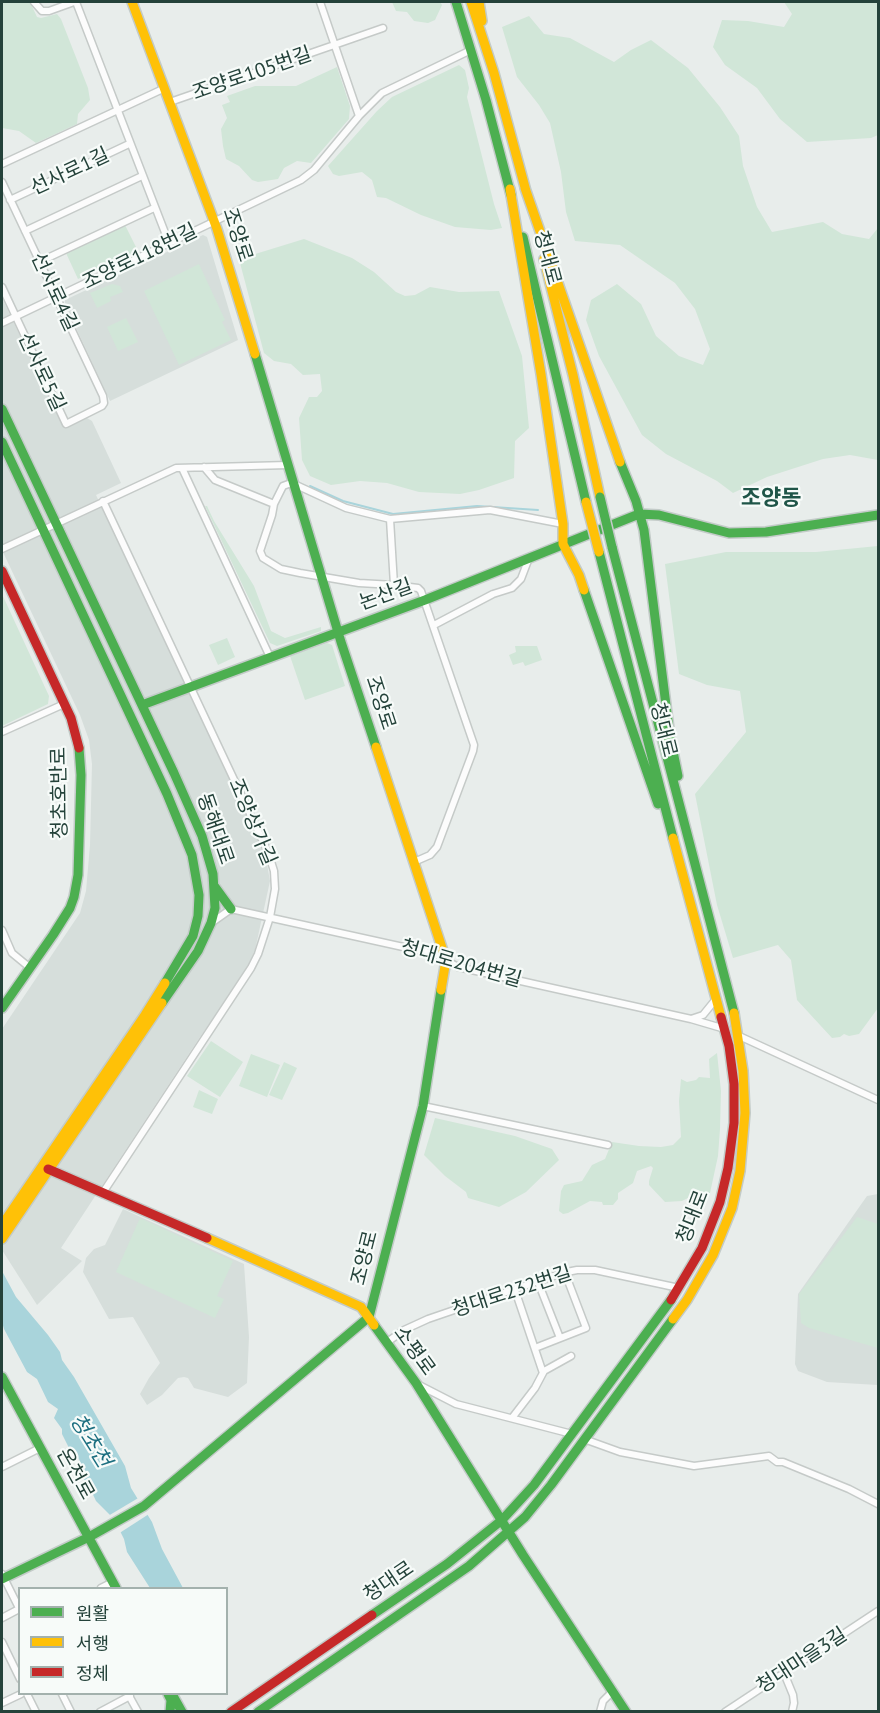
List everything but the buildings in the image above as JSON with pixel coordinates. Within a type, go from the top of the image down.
[{"type":"street","points":[[34,2],[42,11],[49,11],[75,2]]},
{"type":"street","name":"선사로1길","points":[[75,2],[169,243]]},
{"type":"street","name":"조양로","points":[[132,2],[214,222],[338,631],[446,960],[423,1106],[369,1317]]},
{"type":"street","points":[[320,2],[333,46],[359,116]]},
{"type":"street","name":"청대로","points":[[231,1712],[447,1564],[502,1520],[534,1485],[692,1268],[720,1202],[734,1133],[735,1104],[732,1067],[725,1029],[681,870],[586,502],[543,314],[456,2]]},
{"type":"street","name":"청대로","points":[[260,1710],[469,1566],[509,1532],[539,1500],[694,1289],[724,1231],[732,1208],[740,1171],[745,1113],[743,1071],[728,987],[612,547],[566,346],[525,188],[489,56],[471,2]]},
{"type":"street","points":[[479,2],[489,56]]},
{"type":"street","name":"조양로105번길","points":[[170,102],[383,28]]},
{"type":"street","name":"조양로118번길","points":[[2,323],[306,177],[359,116],[386,90],[471,50]]},
{"type":"street","points":[[117,110],[165,88]]},
{"type":"street","name":"선사로1길","points":[[2,164],[117,110]]},
{"type":"street","name":"선사로1길","points":[[10,200],[129,144]]},
{"type":"street","name":"선사로1길","points":[[24,231],[142,177]]},
{"type":"street","name":"선사로4길","points":[[2,182],[103,396],[104,403],[99,408],[66,424]]},
{"type":"street","points":[[525,188],[644,530],[670,737],[695,864]]},
{"type":"street","points":[[510,189],[541,374],[563,524],[563,544],[579,575],[681,870]]},
{"type":"street","points":[[39,261],[154,208]]},
{"type":"street","name":"선사로5길","points":[[2,287],[66,424]]},
{"type":"street","name":"동해대로","points":[[2,409],[202,836],[209,854],[215,908],[211,923],[189,965],[2,1225]]},
{"type":"street","name":"동해대로","points":[[2,442],[167,794],[192,855],[199,895],[198,916],[193,936],[145,1015],[45,1167],[2,1239]]},
{"type":"street","points":[[2,549],[173,469],[288,465]]},
{"type":"street","points":[[204,467],[215,480],[274,504]]},
{"type":"street","points":[[182,468],[270,657]]},
{"type":"street","points":[[414,862],[430,855],[437,847],[474,748],[425,600],[418,588],[359,583],[300,573],[281,569],[263,558],[260,550],[273,515],[274,504],[283,486],[294,483],[346,508],[390,519],[490,510],[563,524]]},
{"type":"street","name":"조양상가길","points":[[102,1194],[244,979],[258,954],[270,917],[275,889],[272,862],[103,501]]},
{"type":"street","points":[[639,514],[659,515],[729,533],[766,532],[879,514]]},
{"type":"street","name":"논산길","points":[[142,705],[425,600],[639,514]]},
{"type":"street","points":[[390,519],[394,585]]},
{"type":"street","points":[[434,625],[493,594],[512,588],[521,579],[529,558]]},
{"type":"street","name":"청초호반로","points":[[2,571],[76,733],[81,762],[77,886],[70,908],[2,1008]]},
{"type":"street","points":[[2,732],[64,704]]},
{"type":"street","points":[[211,923],[231,909],[214,884]]},
{"type":"street","name":"청대로204번길","points":[[231,909],[435,954],[458,967],[691,1019],[725,1029]]},
{"type":"street","points":[[2,930],[12,952],[29,967]]},
{"type":"street","points":[[691,1019],[703,1016],[717,998]]},
{"type":"street","points":[[725,1029],[879,1100]]},
{"type":"street","points":[[423,1106],[608,1145]]},
{"type":"street","name":"소평로","points":[[45,1167],[361,1306],[416,1383],[509,1532],[627,1712]]},
{"type":"street","points":[[728,1168],[740,1171]]},
{"type":"street","name":"청대로232번길","points":[[386,1343],[404,1330],[428,1319],[565,1273],[595,1270],[679,1288]]},
{"type":"street","points":[[535,1348],[586,1328],[565,1273]]},
{"type":"street","points":[[538,1281],[560,1338]]},
{"type":"street","points":[[515,1290],[543,1373]]},
{"type":"street","points":[[18,1608],[2,1577],[89,1537],[154,1498],[369,1317]]},
{"type":"street","points":[[512,1418],[536,1388],[543,1373],[571,1356]]},
{"type":"street","name":"온천로","points":[[2,1377],[6,1395],[40,1448],[115,1585]]},
{"type":"street","points":[[416,1383],[456,1404],[572,1434],[620,1452],[694,1466],[769,1456],[777,1462],[783,1462],[849,1489],[879,1504]]},
{"type":"street","points":[[2,1467],[40,1448]]},
{"type":"street","points":[[2,1618],[18,1610]]},
{"type":"street","name":"청대마을3길","points":[[725,1712],[879,1611]]},
{"type":"street","points":[[2,1642],[18,1674]]},
{"type":"street","points":[[2,1660],[9,1656]]},
{"type":"street","points":[[784,1672],[793,1695],[792,1711]]},
{"type":"street","points":[[600,1712],[603,1701],[613,1691]]},
{"type":"street","points":[[2,1703],[19,1695]]},
{"type":"street","points":[[28,1695],[36,1712]]},
{"type":"street","points":[[62,1695],[71,1712]]},
{"type":"street","points":[[100,1712],[129,1695],[138,1712]]},
{"type":"street","points":[[170,1695],[170,1712]]},
{"type":"street","points":[[171,1695],[182,1712]]},
{"type":"shaded area","points":[[203,235],[207,237],[238,340],[110,401],[65,300]]},
{"type":"shaded area","points":[[2,298],[64,428],[87,418],[92,421],[121,483],[96,495],[265,853],[270,881],[255,950],[242,977],[61,1248],[82,1261],[37,1305],[2,1250],[2,1029],[80,913],[86,891],[90,845],[92,764],[89,740],[80,715],[2,550]]},
{"type":"shaded area","points":[[878,1194],[878,1385],[827,1382],[798,1371],[795,1364],[798,1294],[867,1196]]},
{"type":"shaded area","points":[[123,1209],[244,1264],[249,1337],[247,1383],[228,1397],[194,1388],[188,1378],[184,1377],[178,1378],[162,1395],[147,1405],[140,1394],[160,1363],[133,1317],[109,1319],[83,1272],[86,1258],[94,1249],[105,1245]]},
{"type":"green space","points":[[2,2],[30,2],[37,17],[41,18],[57,14],[88,88],[90,100],[78,114],[77,124],[36,143],[19,131],[2,128]]},
{"type":"green space","points":[[392,2],[440,2],[442,5],[435,20],[428,23],[414,21],[407,12],[396,11]]},
{"type":"green space","points":[[784,2],[878,2],[878,135],[871,138],[807,142],[780,119],[757,88],[725,65],[713,47],[722,20],[748,21],[784,27],[792,14]]},
{"type":"green space","points":[[529,16],[544,34],[570,38],[614,62],[651,40],[688,68],[720,107],[739,136],[743,166],[757,207],[772,232],[823,222],[842,234],[869,239],[878,228],[878,460],[850,455],[823,459],[767,477],[733,493],[717,481],[666,454],[642,435],[599,356],[586,320],[591,300],[617,284],[641,304],[656,336],[679,356],[703,365],[710,349],[695,309],[675,283],[620,245],[575,241],[566,212],[561,172],[550,123],[517,77],[502,27]]},
{"type":"green space","points":[[459,65],[465,70],[469,88],[467,97],[502,228],[491,230],[455,227],[421,215],[386,198],[377,197],[372,180],[362,172],[339,176],[333,174],[328,166],[392,97]]},
{"type":"green space","points":[[337,67],[350,106],[349,119],[311,163],[297,161],[284,168],[278,179],[258,182],[252,180],[239,166],[226,159],[221,129],[227,118],[222,105],[230,102],[227,96],[255,86],[296,86]]},
{"type":"green space","points":[[125,225],[138,251],[78,279],[66,253]]},
{"type":"green space","points":[[304,239],[352,258],[374,272],[396,292],[405,296],[415,295],[430,287],[459,292],[499,291],[522,356],[529,428],[515,441],[514,478],[460,494],[419,492],[387,483],[360,481],[331,485],[310,476],[302,460],[299,418],[309,397],[317,397],[322,391],[320,374],[303,375],[291,364],[274,361],[264,353],[240,263],[252,255]]},
{"type":"green space","points":[[199,264],[225,320],[222,322],[231,340],[179,365],[144,291]]},
{"type":"green space","points":[[112,284],[120,286],[123,292],[110,297],[111,301],[97,308],[90,293]]},
{"type":"green space","points":[[126,318],[138,342],[118,351],[107,327]]},
{"type":"green space","points":[[205,506],[254,586],[271,631],[285,638],[321,627],[321,631],[277,646],[270,643]]},
{"type":"green space","points":[[878,546],[878,1008],[859,1034],[849,1036],[844,1034],[832,1038],[797,1000],[791,960],[778,945],[733,958],[717,905],[695,794],[746,732],[740,691],[707,685],[679,674],[665,564],[726,552],[816,552]]},
{"type":"green space","points":[[2,594],[49,696],[48,704],[2,726]]},
{"type":"green space","points":[[227,638],[235,657],[218,665],[209,645]]},
{"type":"green space","points":[[327,643],[332,645],[345,686],[305,700],[290,656]]},
{"type":"green space","points":[[515,646],[537,646],[542,660],[525,666],[523,662],[513,665],[509,655],[516,652]]},
{"type":"green space","points":[[211,1041],[243,1062],[220,1097],[187,1076]]},
{"type":"green space","points":[[717,1053],[721,1091],[720,1129],[718,1156],[710,1193],[696,1194],[682,1201],[665,1202],[649,1185],[653,1168],[651,1166],[637,1171],[633,1183],[618,1193],[618,1199],[613,1205],[590,1201],[568,1213],[563,1214],[559,1211],[561,1191],[564,1185],[582,1181],[592,1165],[605,1159],[612,1142],[661,1147],[673,1145],[681,1137],[679,1101],[681,1079],[687,1082],[699,1077],[710,1078],[709,1059]]},
{"type":"green space","points":[[251,1054],[280,1065],[267,1097],[239,1086]]},
{"type":"green space","points":[[284,1062],[297,1068],[282,1100],[269,1095]]},
{"type":"green space","points":[[199,1090],[218,1099],[212,1114],[193,1107]]},
{"type":"green space","points":[[435,1118],[515,1136],[552,1149],[559,1160],[526,1192],[499,1207],[468,1198],[466,1192],[445,1176],[424,1155]]},
{"type":"green space","points":[[857,1217],[878,1224],[878,1348],[809,1328],[801,1323],[799,1294]]},
{"type":"green space","points":[[140,1218],[233,1261],[217,1296],[224,1299],[215,1318],[116,1272]]},
{"type":"water","name":"청초천","points":[[2,1271],[16,1297],[60,1352],[62,1360],[125,1466],[131,1488],[152,1522],[162,1549],[182,1587],[149,1587],[127,1552],[124,1539],[114,1519],[96,1501],[88,1484],[84,1481],[85,1476],[79,1459],[72,1454],[62,1434],[62,1429],[54,1418],[58,1409],[48,1402],[37,1379],[27,1372],[2,1322]]},
{"type":"pier","points":[[140,1497],[149,1514],[118,1534],[108,1516]]},
{"type":"waterway","points":[[310,486],[343,501],[393,514],[477,506],[538,510]]},
{"type":"traffic: fast","points":[[456,2],[486,100],[511,195]]},
{"type":"traffic: fast","points":[[523,237],[586,502]]},
{"type":"traffic: fast","points":[[255,354],[341,642],[376,747]]},
{"type":"traffic: fast","points":[[2,409],[174,773],[202,836],[213,874],[215,908],[211,923],[198,951],[162,1003]]},
{"type":"traffic: fast","points":[[2,442],[167,794],[192,855],[199,895],[198,916],[193,936],[165,983]]},
{"type":"traffic: fast","points":[[620,462],[636,501],[644,530],[670,737],[678,776]]},
{"type":"traffic: fast","points":[[600,497],[612,547]]},
{"type":"traffic: fast","points":[[142,705],[425,600],[639,514],[659,515],[729,533],[766,532],[878,515]]},
{"type":"traffic: fast","points":[[612,547],[734,1013]]},
{"type":"traffic: fast","points":[[599,552],[673,838]]},
{"type":"traffic: fast","points":[[584,590],[658,804]]},
{"type":"traffic: fast","points":[[2,1008],[53,935],[70,908],[74,897],[78,875],[81,775],[79,748]]},
{"type":"traffic: fast","points":[[215,887],[231,909]]},
{"type":"traffic: fast","points":[[2,1579],[89,1537],[144,1506],[369,1317],[423,1106],[441,990]]},
{"type":"traffic: fast","points":[[372,1615],[447,1564],[502,1520],[534,1485],[671,1300]]},
{"type":"traffic: fast","points":[[258,1712],[469,1566],[525,1517],[673,1319]]},
{"type":"traffic: fast","points":[[374,1325],[416,1383],[523,1555],[626,1712]]},
{"type":"traffic: fast","points":[[2,1377],[115,1587]]},
{"type":"traffic: fast","points":[[168,1695],[171,1700],[170,1712]]},
{"type":"traffic: fast","points":[[173,1695],[182,1712]]},
{"type":"traffic: slow","points":[[132,2],[217,229],[255,354]]},
{"type":"traffic: slow","points":[[471,2],[494,73],[526,191]]},
{"type":"traffic: slow","points":[[479,2],[482,21]]},
{"type":"traffic: slow","points":[[525,188],[620,462]]},
{"type":"traffic: slow","points":[[510,189],[541,374],[563,524],[563,544],[584,590]]},
{"type":"traffic: slow","points":[[544,259],[600,497]]},
{"type":"traffic: slow","points":[[586,502],[599,552]]},
{"type":"traffic: slow","points":[[376,747],[446,960],[441,990]]},
{"type":"traffic: slow","points":[[673,838],[721,1017]]},
{"type":"traffic: slow","points":[[2,1225],[165,983]]},
{"type":"traffic: slow","points":[[2,1239],[162,1003]]},
{"type":"traffic: slow","points":[[673,1319],[687,1300],[713,1255],[732,1208],[740,1171],[745,1113],[743,1071],[734,1013]]},
{"type":"traffic: slow","points":[[207,1238],[361,1307],[374,1325]]},
{"type":"traffic: jam","points":[[2,571],[71,718],[79,748]]},
{"type":"traffic: jam","points":[[671,1300],[702,1248],[720,1202],[728,1168],[734,1123],[734,1084],[729,1046],[721,1017]]},
{"type":"traffic: jam","points":[[48,1169],[207,1238]]},
{"type":"traffic: jam","points":[[231,1712],[372,1615]]},
{"type":"district","name":"조양동","points":[[771,499]]}]
